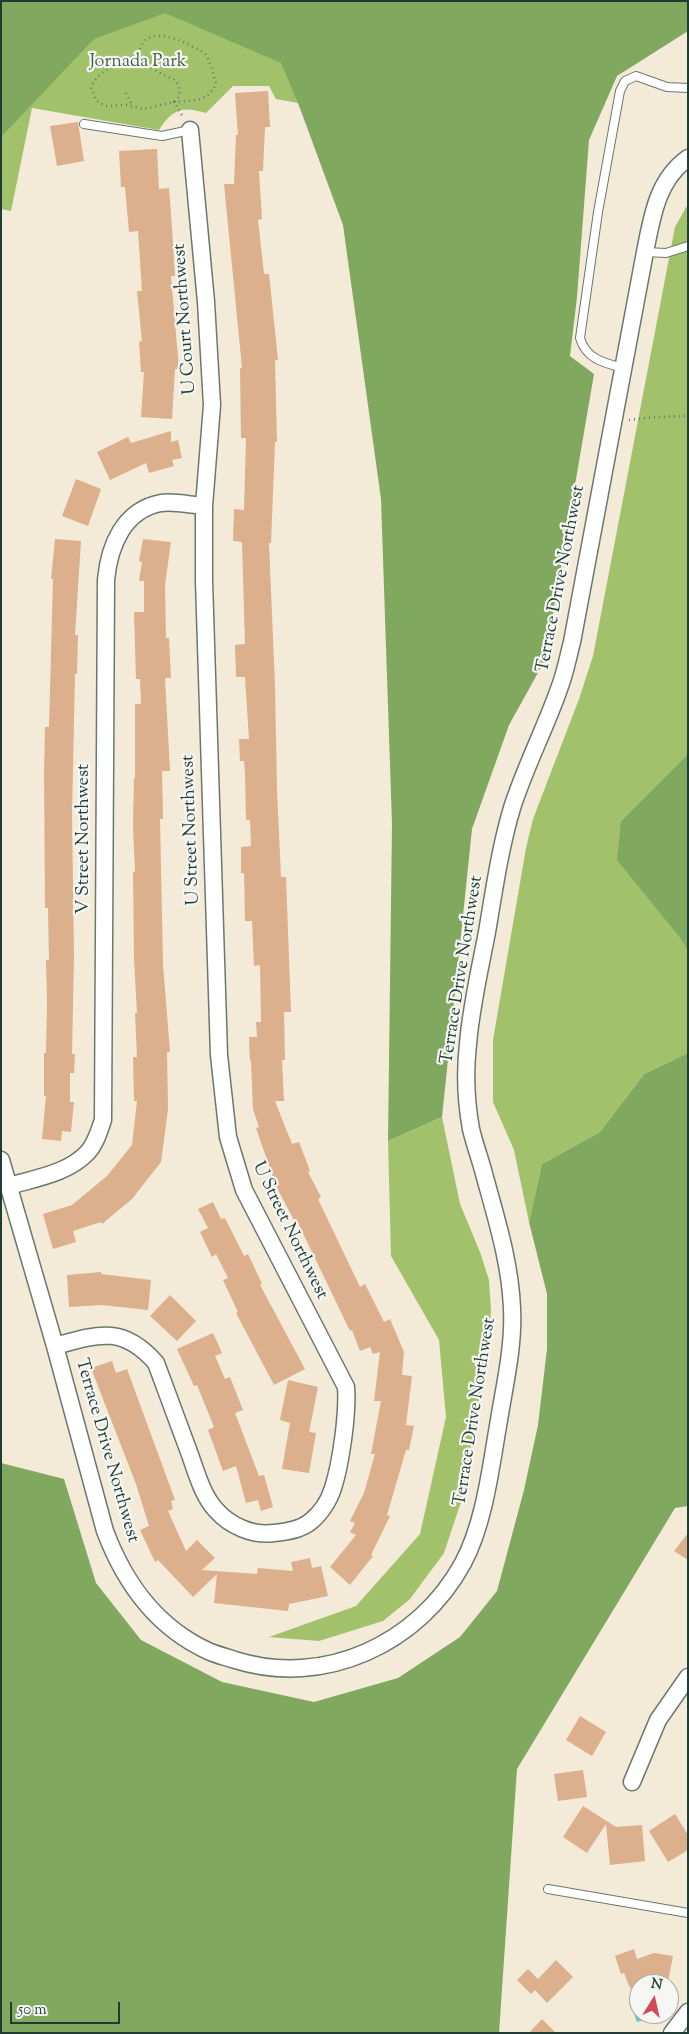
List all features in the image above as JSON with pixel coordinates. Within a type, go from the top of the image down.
[{"type":"street","name":"U Court Northwest","points":[[190,130],[206,302],[212,405],[204,506]]},
{"type":"street","name":"Terrace Drive Northwest","points":[[1,1160],[55,1346],[105,1532],[115,1558],[131,1586],[148,1607],[172,1629],[208,1651],[246,1663],[273,1668],[306,1669],[338,1664],[366,1654],[400,1636],[419,1620],[443,1593],[463,1563],[482,1510],[509,1360],[513,1326],[511,1291],[506,1258],[471,1128],[467,1081],[468,1044],[503,844],[522,781],[563,677],[572,642],[645,252],[658,196],[669,174],[688,158]]},
{"type":"street","name":"V Street Northwest","points":[[9,1186],[61,1170],[77,1161],[89,1151],[97,1137],[103,1120],[106,580],[111,550],[126,523],[148,507],[162,503],[204,506]]},
{"type":"street","name":"U Street Northwest","points":[[55,1346],[95,1335],[114,1336],[129,1340],[143,1348],[156,1363],[201,1484],[214,1509],[227,1522],[248,1531],[266,1534],[290,1531],[309,1523],[324,1508],[333,1489],[347,1403],[346,1387],[244,1190],[228,1137],[222,1098],[218,1055],[204,590],[204,506]]},
{"type":"street","points":[[632,1782],[658,1720],[688,1678]]},
{"type":"street","points":[[672,2033],[688,2012]]},
{"type":"lane","points":[[623,368],[591,357],[582,346],[580,338],[598,212],[620,92],[625,81],[636,76],[667,86],[688,88]]},
{"type":"lane","points":[[84,124],[162,136],[190,130]]},
{"type":"lane","points":[[645,252],[666,253],[688,246]]},
{"type":"lane","points":[[548,1889],[688,1913]]},
{"type":"path","points":[[139,59],[140,46],[143,42],[158,35],[177,38],[204,53],[216,83],[212,92],[205,98],[174,102],[143,110],[132,106],[105,106],[96,100],[92,87],[95,79],[108,67],[139,59],[177,83],[180,91],[178,98],[174,102]]},
{"type":"path","points":[[126,93],[132,106]]},
{"type":"path","points":[[174,102],[190,130]]},
{"type":"path","points":[[613,422],[655,417],[688,416]]},
{"type":"green space","name":"Jornada Park","points":[[1,1],[220,1],[400,33],[298,103],[276,99],[269,86],[233,86],[206,113],[190,110],[178,111],[159,130],[32,108],[11,211],[1,209]]},
{"type":"green space","points":[[1,1],[688,1],[688,31],[617,76],[589,140],[577,297],[570,356],[594,374],[545,660],[509,725],[472,829],[442,1117],[388,1141],[392,824],[381,499],[343,225],[298,103],[281,63],[165,13],[94,39],[1,137]]},
{"type":"green space","points":[[688,204],[688,754],[621,821],[688,951],[688,1053],[644,1074],[600,1132],[542,1164],[529,1222],[514,1150],[493,1102],[493,1040],[526,848],[533,819],[579,699],[593,656],[675,227]]},
{"type":"green space","points":[[688,754],[688,951],[681,939],[617,860],[621,821]]},
{"type":"green space","points":[[688,1053],[688,1506],[675,1508],[517,1769],[499,2033],[1,2033],[1,1463],[64,1479],[96,1583],[141,1640],[222,1682],[314,1702],[398,1678],[460,1637],[497,1591],[524,1490],[538,1425],[547,1349],[547,1294],[529,1222],[542,1164],[600,1132],[644,1074]]},
{"type":"green space","points":[[442,1117],[460,1204],[480,1252],[489,1280],[491,1311],[489,1341],[462,1499],[444,1553],[410,1599],[383,1621],[319,1641],[269,1637],[356,1606],[420,1534],[446,1417],[439,1340],[391,1256],[388,1141]]},
{"type":"building","points":[[268,91],[270,127],[265,127],[263,171],[259,171],[262,219],[258,220],[264,274],[269,274],[278,360],[275,360],[277,442],[275,442],[271,543],[269,543],[281,877],[286,877],[291,1012],[284,1012],[285,1060],[282,1060],[284,1101],[275,1101],[292,1144],[299,1142],[310,1171],[308,1172],[321,1197],[318,1199],[360,1287],[365,1284],[384,1322],[390,1319],[404,1352],[402,1375],[412,1376],[406,1425],[414,1426],[409,1450],[406,1450],[387,1515],[390,1516],[371,1555],[373,1556],[350,1585],[330,1567],[356,1535],[350,1532],[355,1523],[350,1521],[364,1493],[375,1454],[371,1454],[381,1401],[374,1401],[380,1352],[373,1354],[370,1347],[360,1351],[352,1330],[350,1331],[298,1223],[296,1224],[276,1186],[256,1128],[259,1127],[253,1109],[250,1061],[249,1037],[257,1037],[256,1022],[261,1022],[260,965],[254,966],[252,921],[245,921],[244,873],[241,873],[241,847],[251,846],[250,820],[246,820],[244,761],[240,761],[239,739],[249,739],[245,677],[236,677],[235,645],[245,644],[242,542],[233,541],[234,509],[244,510],[246,438],[241,438],[240,368],[242,368],[224,184],[234,184],[236,135],[238,135],[235,93]]},
{"type":"building","points":[[78,122],[84,161],[57,166],[50,126]]},
{"type":"building","points":[[157,149],[159,189],[169,188],[175,276],[171,276],[179,369],[175,369],[172,419],[141,417],[144,372],[141,372],[139,342],[142,341],[137,291],[142,291],[138,231],[129,232],[125,187],[121,187],[119,151]]},
{"type":"building","points":[[171,431],[171,442],[178,440],[182,458],[172,460],[174,466],[149,473],[146,463],[110,480],[97,452],[128,437],[131,443]]},
{"type":"building","points":[[76,479],[101,489],[88,526],[62,516]]},
{"type":"building","points":[[55,539],[81,541],[75,635],[78,635],[77,674],[75,674],[72,815],[74,956],[72,1054],[75,1054],[74,1073],[70,1073],[70,1102],[74,1102],[71,1132],[62,1131],[61,1141],[42,1139],[46,1096],[44,1096],[44,1053],[46,1053],[46,960],[49,960],[48,908],[45,908],[44,773],[45,727],[49,727],[53,579],[51,579]]},
{"type":"building","points":[[143,539],[171,542],[165,585],[166,638],[169,638],[171,678],[165,678],[170,771],[162,771],[163,819],[160,819],[163,964],[170,1052],[167,1052],[168,1109],[161,1162],[132,1199],[102,1224],[101,1222],[73,1231],[76,1242],[53,1249],[43,1214],[72,1205],[107,1176],[132,1145],[137,1101],[134,1101],[133,1057],[137,1057],[133,872],[135,872],[133,826],[135,704],[141,704],[140,679],[136,679],[134,612],[144,612],[144,581],[139,581],[142,562],[139,561]]},
{"type":"building","points":[[213,1202],[221,1219],[225,1218],[244,1256],[248,1254],[262,1284],[260,1285],[305,1369],[274,1385],[236,1313],[238,1312],[223,1280],[228,1278],[216,1254],[212,1257],[200,1232],[208,1228],[198,1209]]},
{"type":"building","points":[[101,1272],[101,1274],[151,1280],[148,1310],[102,1305],[69,1307],[67,1275]]},
{"type":"building","points":[[170,1295],[196,1321],[177,1341],[150,1316]]},
{"type":"building","points":[[213,1333],[222,1353],[215,1356],[225,1379],[230,1377],[243,1410],[235,1413],[259,1476],[264,1475],[273,1507],[261,1511],[258,1500],[246,1503],[236,1466],[223,1471],[208,1430],[214,1427],[197,1385],[194,1386],[177,1349]]},
{"type":"building","points":[[112,1361],[116,1373],[127,1369],[175,1500],[171,1501],[173,1509],[168,1511],[186,1551],[197,1540],[215,1558],[202,1570],[257,1574],[258,1568],[293,1571],[291,1562],[310,1558],[312,1568],[321,1566],[328,1596],[289,1604],[288,1611],[214,1603],[217,1574],[193,1597],[158,1560],[155,1562],[140,1530],[149,1526],[136,1484],[91,1368]]},
{"type":"building","points":[[288,1380],[318,1387],[309,1432],[316,1433],[309,1473],[282,1469],[290,1423],[280,1420]]},
{"type":"building","points":[[688,1533],[688,1560],[674,1551]]},
{"type":"building","points":[[580,1716],[606,1732],[592,1756],[566,1740]]},
{"type":"building","points":[[583,1770],[587,1797],[558,1801],[554,1774]]},
{"type":"building","points":[[583,1806],[616,1827],[642,1825],[645,1861],[610,1865],[606,1824],[587,1853],[563,1837]]},
{"type":"building","points":[[675,1814],[688,1835],[688,1850],[668,1862],[649,1831]]},
{"type":"building","points":[[634,1949],[637,1959],[654,1953],[673,1956],[670,1974],[629,1974],[629,1986],[624,1973],[621,1974],[615,1956]]},
{"type":"building","points":[[556,1960],[573,1977],[547,2003],[535,1990],[531,1994],[517,1980],[528,1969],[538,1979]]},
{"type":"building","points":[[542,2019],[556,2033],[529,2033]]}]
